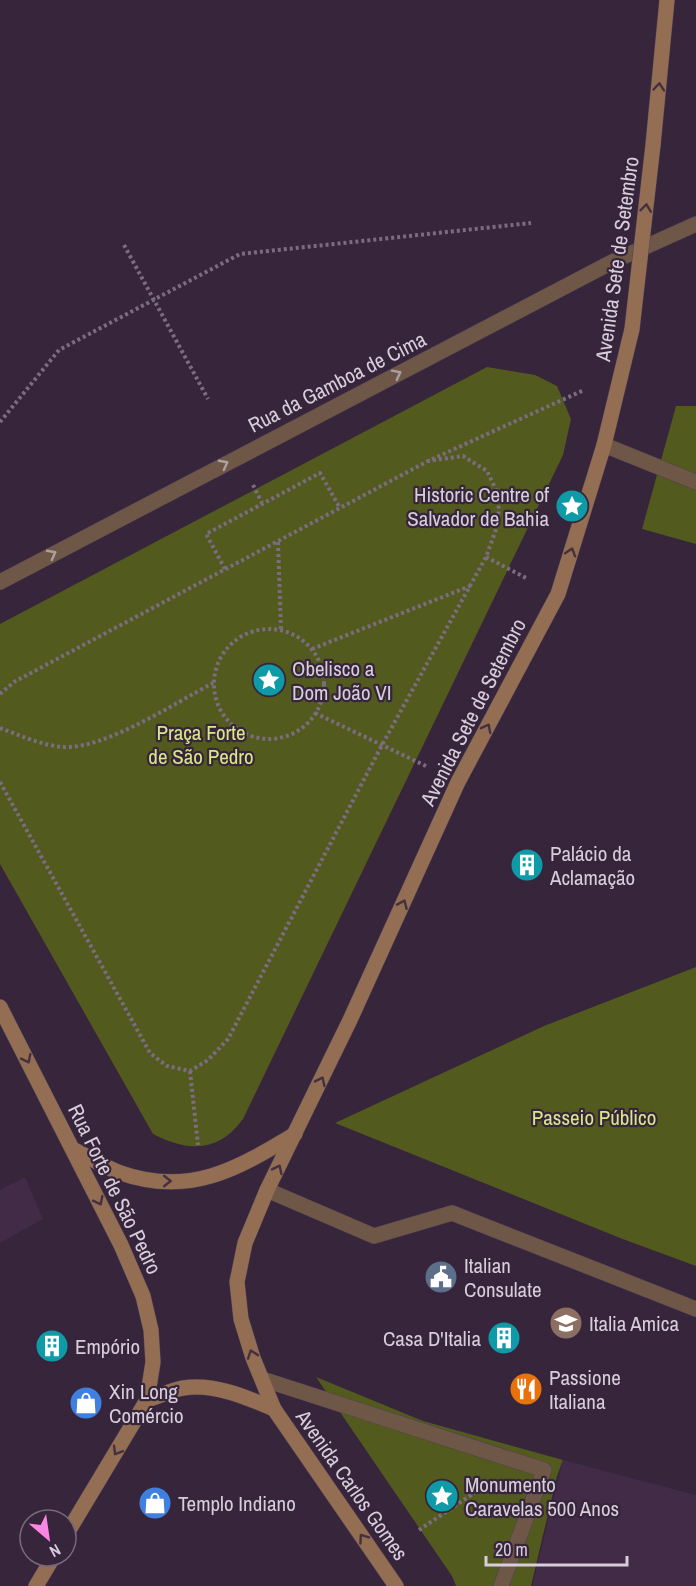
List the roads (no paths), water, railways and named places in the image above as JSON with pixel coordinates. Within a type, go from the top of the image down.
[{"type":"main road","name":"Avenida Sete de Setembro","points":[[274,1408],[241,1318],[237,1282],[245,1243],[267,1190],[296,1133],[458,782],[558,594],[604,445],[632,329],[667,0]]},
{"type":"main road","name":"Rua Forte de São Pedro","points":[[0,1007],[73,1149],[143,1296],[151,1330],[153,1362],[147,1400]]},
{"type":"main road","points":[[73,1149],[118,1172],[158,1181],[202,1180],[246,1163],[296,1133]]},
{"type":"main road","points":[[78,1515],[147,1400],[183,1388],[214,1389],[241,1395],[274,1408]]},
{"type":"main road","name":"Avenida Carlos Gomes","points":[[274,1408],[396,1586]]},
{"type":"main road","points":[[36,1586],[47,1568]]},
{"type":"street","name":"Rua da Gamboa de Cima","points":[[0,582],[595,271],[696,224]]},
{"type":"street","points":[[604,445],[696,482]]},
{"type":"street","points":[[267,1190],[374,1236],[452,1214],[696,1309]]},
{"type":"street","points":[[262,1379],[550,1473],[501,1586]]},
{"type":"place","name":"Historic Centre of Salvador de Bahia","points":[[572,506]]},
{"type":"place","name":"Obelisco a Dom João VI","points":[[269,680]]},
{"type":"place","name":"Palácio da Aclamação","points":[[527,865]]},
{"type":"place","name":"Italian Consulate","points":[[441,1277]]},
{"type":"place","name":"Italia Amica","points":[[566,1323]]},
{"type":"place","name":"Casa D'Italia","points":[[504,1338]]},
{"type":"place","name":"Empório","points":[[52,1346]]},
{"type":"place","name":"Passione Italiana","points":[[526,1389]]},
{"type":"place","name":"Xin Long Comércio","points":[[86,1403]]},
{"type":"place","name":"Monumento Caravelas 500 Anos","points":[[442,1496]]},
{"type":"place","name":"Templo Indiano","points":[[155,1503]]},
{"type":"park label","name":"Praça Forte de São Pedro","points":[[201,744]]},
{"type":"park label","name":"Passeio Público","points":[[594,1117]]}]
